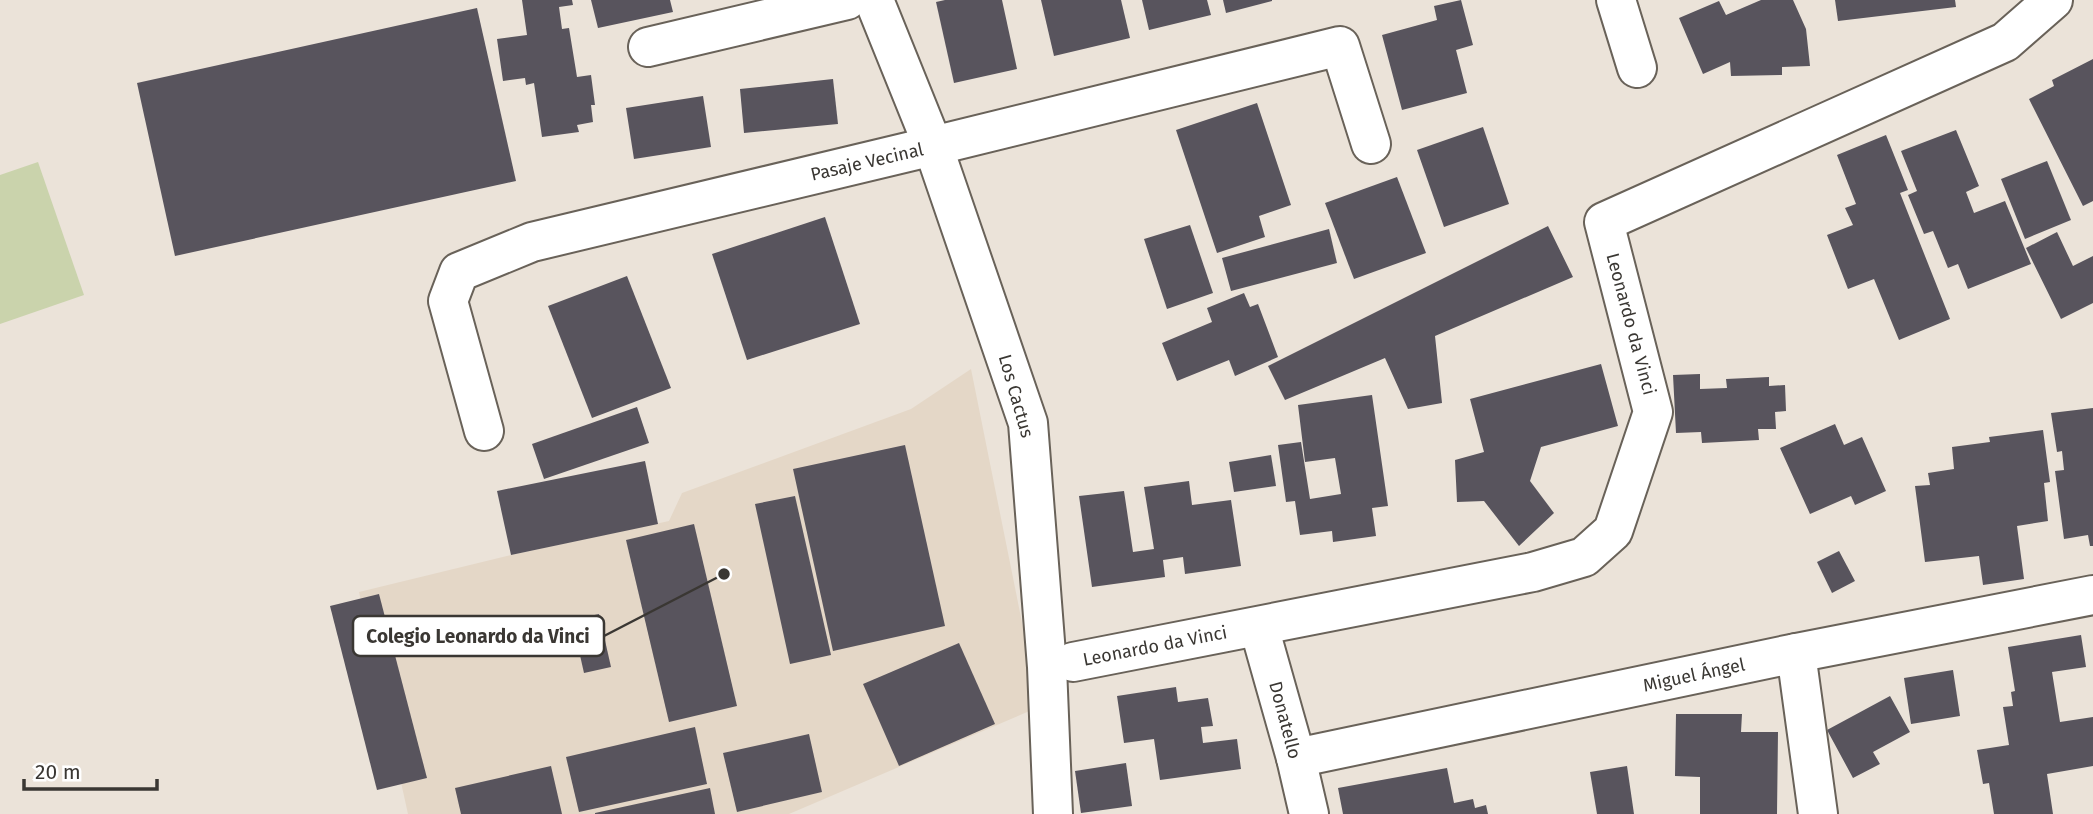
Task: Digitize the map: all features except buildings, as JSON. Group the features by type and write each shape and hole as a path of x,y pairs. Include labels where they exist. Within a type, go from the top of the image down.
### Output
{"street":[{"path":"648,47 847,0"},
{"name":"Los Cactus","path":"874,0 933,146 1028,423 1046,653 1053,814"},
{"path":"1616,0 1637,68"},
{"name":"Leonardo da Vinci","path":"1073,662 1533,572 1584,556 1613,531 1653,412 1604,222 2005,42 2053,0"},
{"name":"Pasaje Vecinal","path":"484,431 448,302 459,272 532,242 1340,46 1371,144"},
{"name":"Miguel Ángel","path":"1296,758 1796,653 2093,595"},
{"name":"Donatello","path":"1259,627 1309,814"},
{"path":"1796,653 1818,814"}],"shaded area":[{"path":"971,369 1039,707 789,814 408,814 359,592 511,555 669,521 682,493 911,409"}],"green space":[{"path":"38,162 84,295 0,324 0,175"}],"place":[{"name":"Colegio Leonardo da Vinci","path":"724,574"}]}
